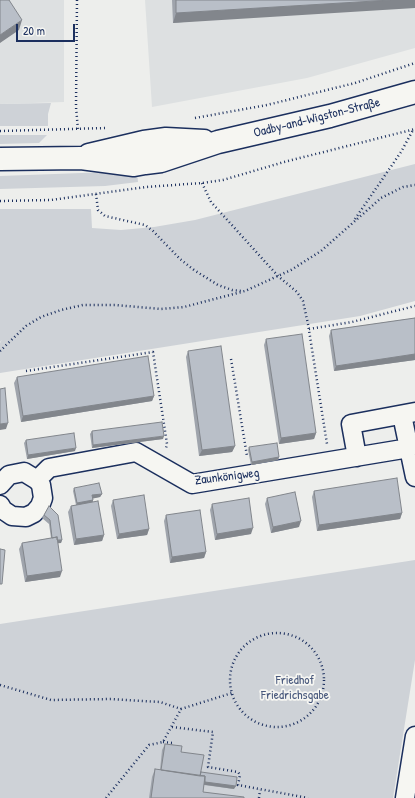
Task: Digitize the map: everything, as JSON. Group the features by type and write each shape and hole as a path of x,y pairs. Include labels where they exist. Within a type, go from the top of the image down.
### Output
{"main road":[{"name":"Oadby-and-Wigston-Straße","path":"0,159 80,158 134,165 161,161 218,142 330,116 415,92"}],"street":[{"path":"357,457 351,424 409,413 409,448 415,477"},
{"name":"Zaunkönigweg","path":"37,480 49,468 136,452 192,484 409,448"},
{"path":"0,485 9,475 16,473 31,475 37,480 42,491 43,498 40,506 34,513 26,517 17,518 8,514 0,505"},
{"path":"405,798 415,736"}],"path":[{"path":"77,0 76,107 78,130"},
{"path":"189,119 274,104 355,83 415,63"},
{"path":"0,130 78,130 114,127"},
{"path":"0,201 51,200 146,187 223,180 284,162 414,129"},
{"path":"351,224 401,152 414,129"},
{"path":"202,183 211,202 278,276 297,292 302,301 309,329 329,462"},
{"path":"0,351 26,326 41,316 61,310 82,305 115,305 161,309 184,307 245,291 278,276 320,251 381,198 403,187 415,185"},
{"path":"96,194 98,210 105,216 145,225 153,231 180,259 194,270 218,284 232,290 245,291"},
{"path":"309,329 352,322 415,306"},
{"path":"26,371 153,352 167,444 160,466"},
{"path":"231,359 250,474"},
{"path":"268,634 284,634 298,638 311,647 320,660 324,675 323,690 317,705 306,716 293,724 278,727 263,725 249,718 238,706 232,693 230,677 234,662 242,649 254,639 268,634"},
{"path":"0,685 51,700 112,699 153,702 180,709 232,693"},
{"path":"163,742 180,709"},
{"path":"172,727 213,732 208,767 238,772 240,775 237,785 308,798"},
{"path":"106,798 149,745 163,742 172,743 172,748"},
{"path":"259,798 260,790"}],"shaded area":[{"path":"0,0 64,0 64,102 0,104"},
{"path":"145,0 415,0 415,48 307,78 152,107"}],"green space":[{"path":"51,103 48,114 48,126 0,126 0,104"},
{"path":"0,135 47,135 39,143 0,144"},
{"path":"415,164 415,301 360,316 0,373 0,343 2,340 0,342 0,209 91,209 92,228 121,230 154,227 195,220"},
{"path":"137,171 138,182 105,186 0,189 0,176"},
{"name":"Friedhof Friedrichsgabe","path":"415,560 415,660 393,798 0,798 0,624"}],"building":[{"path":"0,0 9,0 22,20 0,35"},
{"path":"176,0 391,0 176,13"},
{"path":"415,318 415,354 336,366 331,330"},
{"path":"302,334 316,433 281,438 266,339"},
{"path":"221,346 235,446 202,450 188,351"},
{"path":"148,356 154,396 23,416 17,377"},
{"path":"5,388 8,423 0,424 0,389"},
{"path":"162,422 164,436 93,445 92,431"},
{"path":"74,433 76,448 28,455 26,440"},
{"path":"277,443 279,457 252,462 249,447"},
{"path":"397,478 402,513 319,525 314,491"},
{"path":"99,483 102,494 92,495 93,500 77,503 74,488"},
{"path":"295,492 301,521 273,527 267,498"},
{"path":"144,495 149,529 119,534 113,500"},
{"path":"249,498 253,528 217,534 212,504"},
{"path":"98,501 104,535 76,539 71,506"},
{"path":"49,506 58,515 62,540 57,540 57,537 52,538 50,520 44,515"},
{"path":"200,510 206,552 172,557 166,515"},
{"path":"57,537 62,571 27,576 22,543"},
{"path":"0,549 5,550 2,584 0,584"},
{"path":"165,744 182,746 181,752 204,755 200,776 161,770"},
{"path":"155,769 205,776 203,792 244,798 151,798"},
{"path":"201,772 237,777 236,786 205,782 205,776 200,776"}]}
